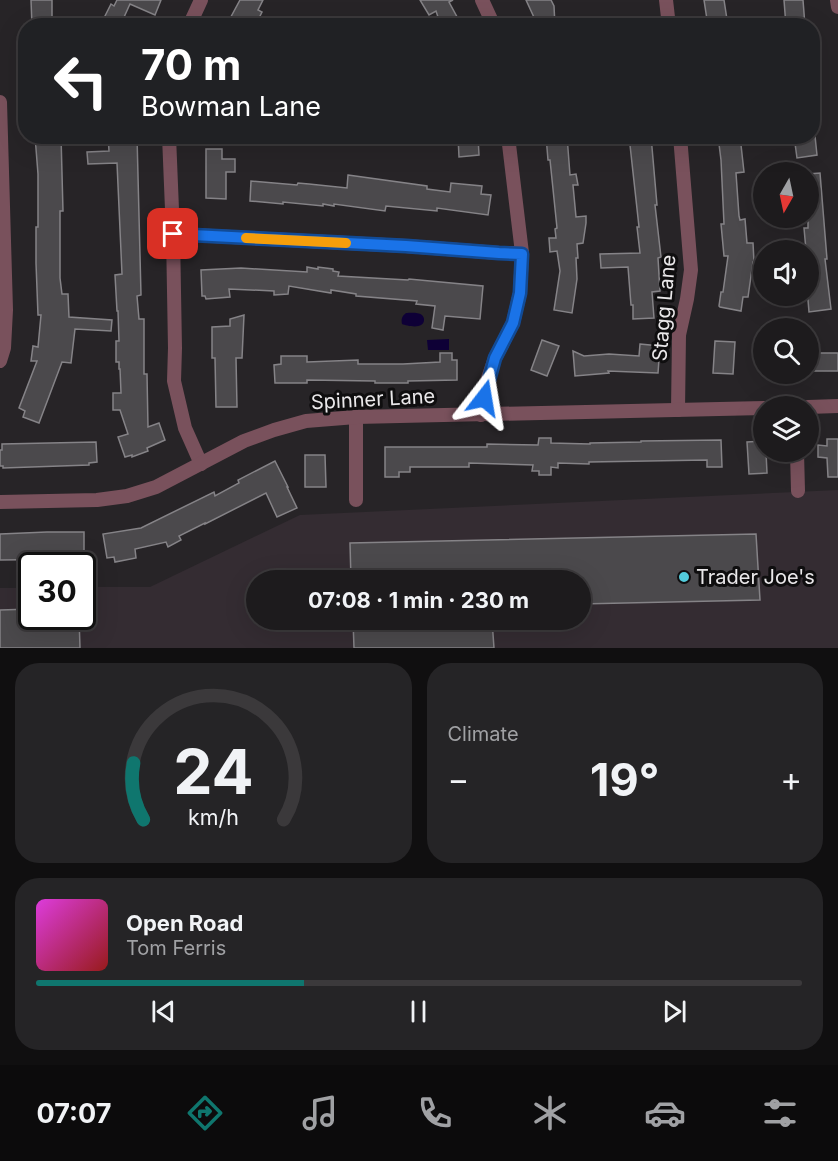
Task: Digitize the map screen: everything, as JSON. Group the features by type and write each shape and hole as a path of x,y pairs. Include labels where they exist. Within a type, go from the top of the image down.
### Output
{"street":[{"path":"193,18 201,0"},
{"path":"482,0 490,18"},
{"path":"666,0 668,18"},
{"path":"837,0 838,7"},
{"path":"0,102 6,310 4,348 0,361"},
{"path":"169,144 173,234 174,381 185,428 201,464"},
{"path":"481,415 488,378 495,358 513,323 520,293 522,254 509,144"},
{"name":"Stagg Lane","path":"678,410 679,335 691,270 681,144"},
{"path":"173,234 522,254"},
{"path":"819,407 838,406"},
{"name":"Spinner Lane","path":"0,502 97,500 127,496 156,487 244,441 274,429 306,421 356,417 753,408"},
{"path":"356,417 356,500"},
{"path":"797,462 798,491"}],"shaded area":[{"path":"406,313 422,315 424,322 419,326 402,324 402,318"},
{"path":"449,339 449,350 428,350 427,340"},
{"path":"838,490 838,648 0,648 0,588 18,588 18,630 96,630 96,587 150,587 300,515"}],"building":[{"path":"31,0 52,0 52,18 32,18"},
{"path":"117,0 161,0 155,15 130,4 124,18 104,18 111,4 114,6"},
{"path":"240,0 263,0 258,10 262,12 259,18 230,18"},
{"path":"420,0 453,0 449,2 458,18 438,18 436,11 429,15"},
{"path":"526,0 551,0 555,18 534,18"},
{"path":"704,0 724,0 727,18 707,18"},
{"path":"784,0 803,0 804,18 785,18"},
{"path":"36,144 61,144 63,211 60,211 60,278 62,294 68,294 69,317 112,320 111,331 75,329 71,363 62,362 39,423 23,417 25,411 19,408 37,361 31,361 33,346 38,347 41,315 38,315 36,263 38,174"},
{"path":"109,144 137,144 141,295 137,296 139,319 144,319 144,374 147,374 148,427 159,423 165,440 147,448 148,451 132,457 132,455 125,457 118,437 128,434 120,410 113,410 113,393 121,393 119,362 116,362 116,341 119,341 115,275 122,274 117,163 88,164 87,152 109,151"},
{"path":"458,144 478,144 479,155 459,157"},
{"path":"547,144 568,144 570,175 576,174 578,185 573,185 576,217 586,216 583,243 577,244 577,279 572,313 554,310 560,271 557,251 550,252 549,238 556,238 555,229 557,228 550,160 548,160"},
{"path":"630,144 652,144 661,257 658,258 660,291 652,292 654,318 633,319 628,267 601,268 600,254 640,253 637,227 639,227"},
{"path":"719,144 741,144 744,172 736,173 739,216 740,220 745,219 747,243 753,243 748,297 743,297 741,311 719,306 728,256 724,256 721,224 724,224"},
{"path":"795,144 816,144 817,155 797,158"},
{"path":"206,149 222,149 222,159 235,159 235,172 226,172 226,199 206,198"},
{"path":"819,173 831,309 809,312 808,306 819,306 819,240 805,240 804,228 819,228"},
{"path":"348,175 427,186 427,189 450,192 451,183 482,186 481,194 491,195 488,215 437,208 437,211 386,206 385,211 334,204 334,206 323,204 323,206 250,201 251,181 347,188"},
{"path":"307,267 333,269 339,272 338,276 409,279 483,286 480,319 445,316 443,330 432,328 435,306 416,304 417,301 356,296 356,294 331,290 331,293 289,286 288,294 274,295 274,291 229,289 230,297 206,299 202,296 201,270 241,268 307,272"},
{"path":"244,315 242,358 236,358 237,407 216,407 212,327 230,326 230,319"},
{"path":"542,340 559,346 547,376 531,370"},
{"path":"715,341 735,342 733,374 713,373"},
{"path":"640,344 660,346 658,373 608,371 609,373 575,376 573,351 584,356 609,354 639,356"},
{"path":"440,353 452,353 452,360 457,360 457,380 375,383 375,381 307,380 307,383 275,383 274,365 281,364 281,356 307,356 307,362 358,360 358,364 403,364 440,362"},
{"path":"819,353 838,353 838,371 819,371"},
{"path":"539,438 551,438 551,443 590,444 721,440 722,467 707,467 707,460 558,463 558,468 551,467 551,475 539,475 539,471 532,471 533,465 469,463 469,467 410,467 410,472 399,472 399,477 385,477 385,447 538,445"},
{"path":"827,439 838,439 838,477 828,477 827,458 819,457 819,445 827,446"},
{"path":"96,442 97,462 89,463 89,465 3,468 0,466 2,444"},
{"path":"747,442 753,442 753,462 766,462 767,473 749,474"},
{"path":"305,455 325,455 326,487 305,487"},
{"path":"275,461 297,508 277,517 266,493 179,536 181,540 168,547 166,542 135,549 136,558 115,562 114,557 107,558 103,534 141,528 214,492 215,496 239,483 238,480"},
{"path":"84,532 84,552 18,552 18,560 0,560 0,534"},
{"path":"756,534 760,600 591,604 591,570 351,570 350,543"},
{"path":"18,609 18,630 79,630 80,648 0,648 0,610"},
{"path":"353,630 493,630 494,648 354,648"}],"slow traffic":[{"path":"246,238 346,243"}],"place":[{"name":"Trader Joe's","path":"684,577"}],"route":[{"path":"173,234 522,254 520,293 513,323 495,358 484,398"}]}
